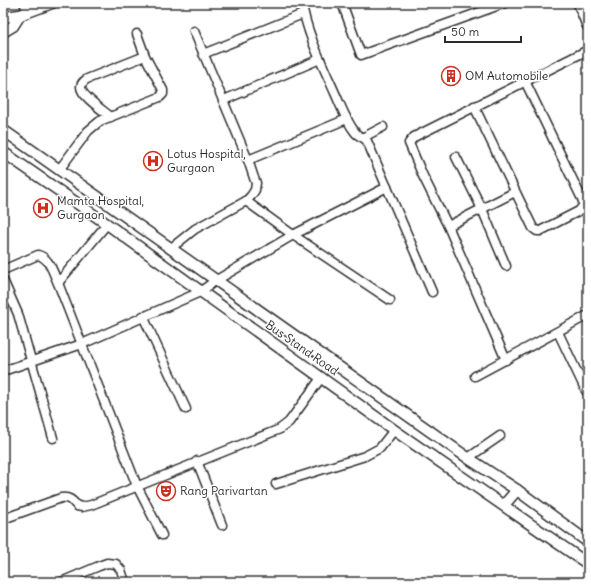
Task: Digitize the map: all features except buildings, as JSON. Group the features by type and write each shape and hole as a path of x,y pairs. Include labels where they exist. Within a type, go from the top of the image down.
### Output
{"main road":[{"path":"579,3 588,25"}],"street":[{"path":"3,17 52,3"},
{"path":"302,3 303,14 320,59 347,119 356,134 364,137 367,141 432,292"},
{"path":"342,3 362,55 505,3"},
{"path":"3,32 13,26 24,10"},
{"path":"203,54 303,14"},
{"path":"170,249 195,229 246,201 255,190 256,183 224,100 194,31"},
{"path":"59,170 88,131 100,121 160,97 163,94 163,90 137,34"},
{"path":"506,360 448,226 423,176 410,143 414,137 588,50"},
{"path":"111,117 84,95 81,87 82,83 87,79 146,56"},
{"path":"224,100 320,59"},
{"path":"474,106 533,228 536,231 540,231 579,211 583,206 583,201 581,194 525,81"},
{"path":"248,160 347,119"},
{"path":"364,137 383,127"},
{"name":"Bus Stand Road","path":"3,130 215,281 468,458 517,490 588,542"},
{"name":"Bus Stand Road","path":"3,152 107,224 394,430 588,564"},
{"path":"456,157 482,209 506,266"},
{"path":"3,372 82,344 200,292 215,281 293,235 388,188"},
{"path":"448,226 516,192"},
{"path":"246,201 293,235 390,300"},
{"path":"58,283 107,224"},
{"path":"3,270 38,255 44,256 47,260 58,283 137,486 162,535"},
{"path":"3,280 18,314 53,438"},
{"path":"475,376 588,315"},
{"path":"143,316 186,409"},
{"path":"558,332 586,391"},
{"path":"3,519 61,498 71,500 77,506 86,506 285,426 321,378"},
{"path":"276,484 369,454 380,448 394,430"},
{"path":"468,458 500,436"},
{"path":"197,461 222,525"},
{"path":"504,505 517,490"},
{"path":"61,582 107,563 116,564 121,570 125,582"}],"place":[{"name":"OM Automobile","path":"451,76"},
{"name":"Lotus Hospital, Gurgaon","path":"153,161"},
{"name":"Mamta Hospital, Gurgaon","path":"43,208"},
{"name":"Rang Parivartan","path":"166,491"}]}
